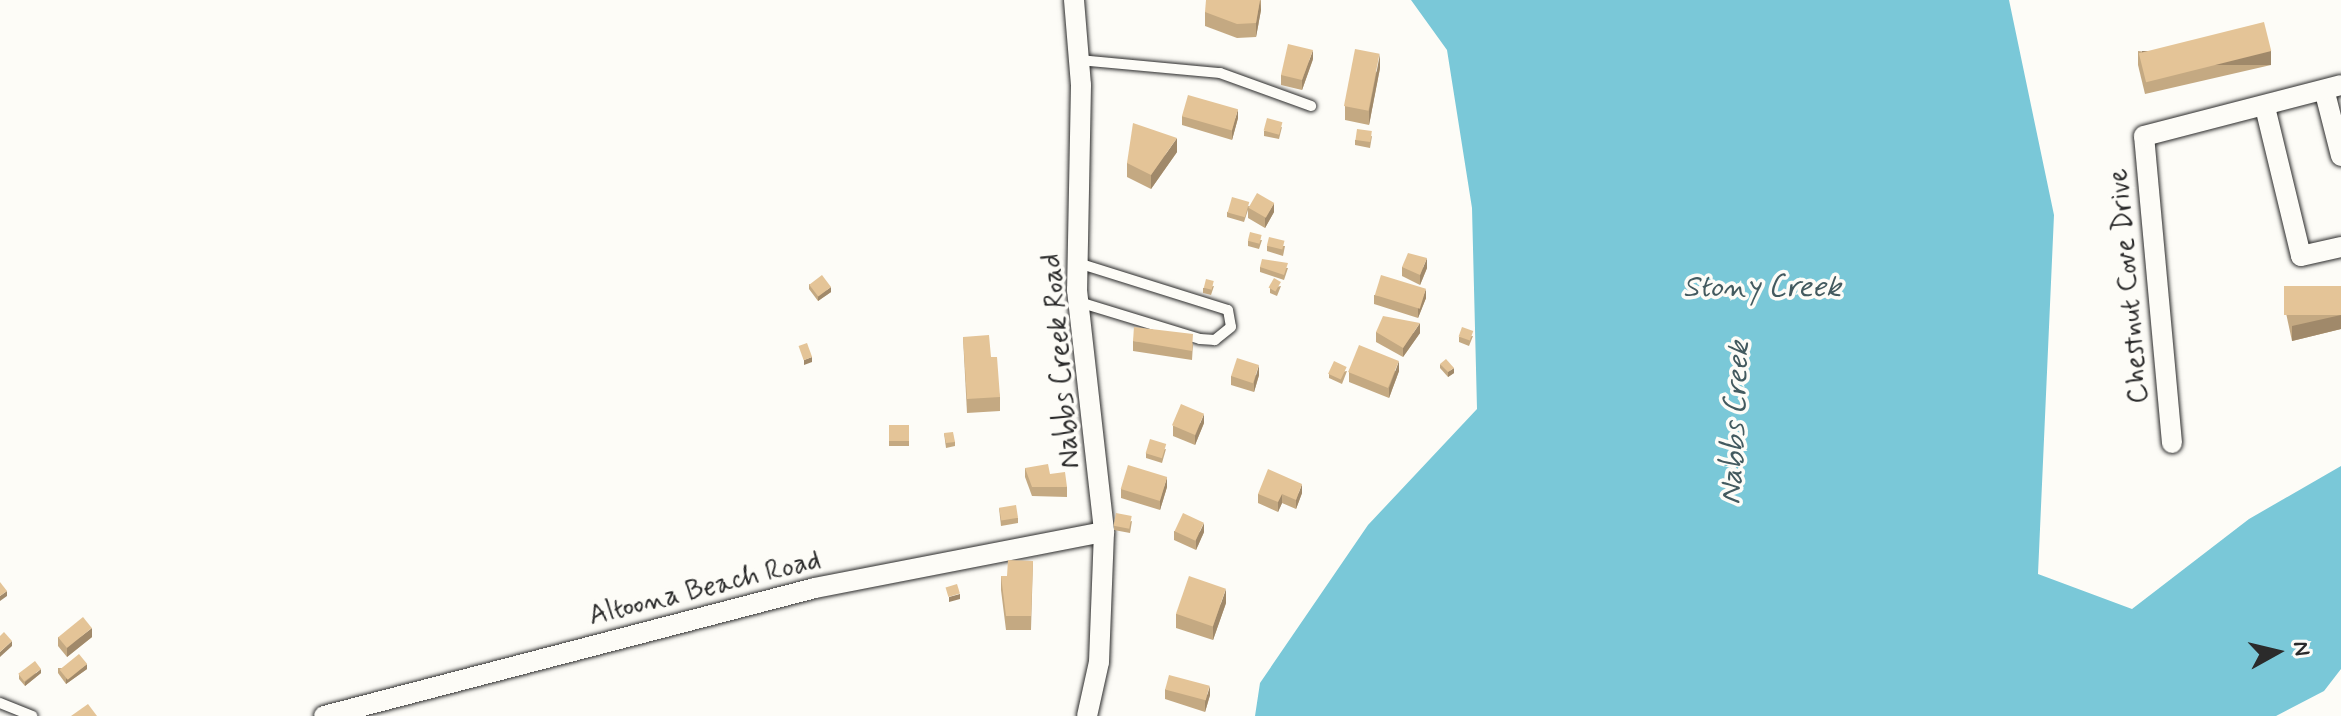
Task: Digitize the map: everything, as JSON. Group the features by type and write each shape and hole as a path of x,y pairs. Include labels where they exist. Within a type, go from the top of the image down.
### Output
{"street":[{"name":"Nabbs Creek Road","path":"1074,0 1079,60 1079,302 1104,532 1099,662 1087,716"},
{"name":"Chestnut Cove Drive","path":"2172,443 2144,136 2333,89"},
{"path":"2333,89 2341,156"},
{"path":"2265,107 2301,256 2341,247"},
{"name":"Altoona Beach Road","path":"324,716 815,588 1104,532"}],"lane":[{"path":"1079,60 1220,73 1311,106"},
{"path":"1078,263 1228,310 1231,327 1215,340 1200,339 1079,302"},
{"path":"0,703 32,716"}],"water":[{"name":"Stony Creek","path":"1411,0 2009,0 2054,215 2038,574 2132,609 2249,519 2341,466 2341,669 2324,691 2276,716 1255,716 1260,683 1368,525 1477,409 1472,208 1447,50"}],"building":[{"path":"1206,0 1260,0 1256,23 1237,24 1205,12"},
{"path":"2264,22 2271,51 2146,82 2139,53"},
{"path":"1288,44 1313,50 1302,80 1281,75"},
{"path":"1355,49 1380,54 1368,111 1344,106"},
{"path":"1188,95 1238,109 1232,130 1182,116"},
{"path":"1267,118 1282,122 1279,135 1264,131"},
{"path":"1133,123 1177,138 1151,175 1127,163"},
{"path":"1357,129 1372,131 1370,142 1355,140"},
{"path":"1257,193 1274,203 1266,218 1248,208"},
{"path":"1232,197 1249,202 1245,217 1228,212"},
{"path":"1250,232 1262,235 1259,244 1248,241"},
{"path":"1269,237 1285,241 1282,250 1267,246"},
{"path":"1408,253 1427,258 1420,275 1402,267"},
{"path":"1262,259 1288,263 1284,275 1260,267"},
{"path":"822,275 831,287 818,297 809,285"},
{"path":"1381,275 1426,289 1420,309 1375,295"},
{"path":"1274,278 1281,282 1275,292 1268,288"},
{"path":"1206,279 1214,281 1212,290 1204,288"},
{"path":"2284,286 2341,286 2341,315 2284,315"},
{"path":"1383,316 1420,323 1403,348 1376,332"},
{"path":"1134,327 1193,334 1192,351 1133,341"},
{"path":"1462,327 1473,331 1470,341 1459,336"},
{"path":"989,335 991,357 997,357 1000,397 967,399 963,337"},
{"path":"807,343 812,357 804,360 799,346"},
{"path":"1359,345 1399,361 1388,388 1348,372"},
{"path":"1237,358 1259,365 1253,383 1231,376"},
{"path":"1446,359 1454,368 1448,372 1440,364"},
{"path":"1334,361 1347,367 1341,380 1328,374"},
{"path":"1181,404 1204,414 1195,435 1172,425"},
{"path":"889,425 909,425 909,441 889,441"},
{"path":"953,432 955,442 946,443 944,433"},
{"path":"1150,439 1166,444 1162,458 1146,453"},
{"path":"1048,464 1050,474 1065,472 1067,487 1032,487 1025,468"},
{"path":"1128,465 1167,477 1160,501 1121,489"},
{"path":"1268,469 1302,484 1296,500 1282,494 1278,502 1258,494"},
{"path":"1016,505 1018,518 1001,520 999,508"},
{"path":"1116,513 1132,516 1129,529 1114,526"},
{"path":"1183,513 1204,523 1195,541 1175,531"},
{"path":"1008,560 1033,561 1031,616 1006,616 1001,576 1007,576"},
{"path":"1189,576 1226,589 1213,627 1176,614"},
{"path":"0,582 7,591 0,596"},
{"path":"957,584 960,594 948,597 946,588"},
{"path":"83,617 92,628 67,648 58,637"},
{"path":"4,632 12,641 0,652 0,636"},
{"path":"79,654 87,664 68,680 60,670"},
{"path":"35,661 41,669 24,682 18,674"},
{"path":"1169,675 1210,686 1206,700 1165,689"},
{"path":"88,704 97,716 71,716"}],"water label":[{"name":"Nabbs Creek","path":"1736,423"}]}
